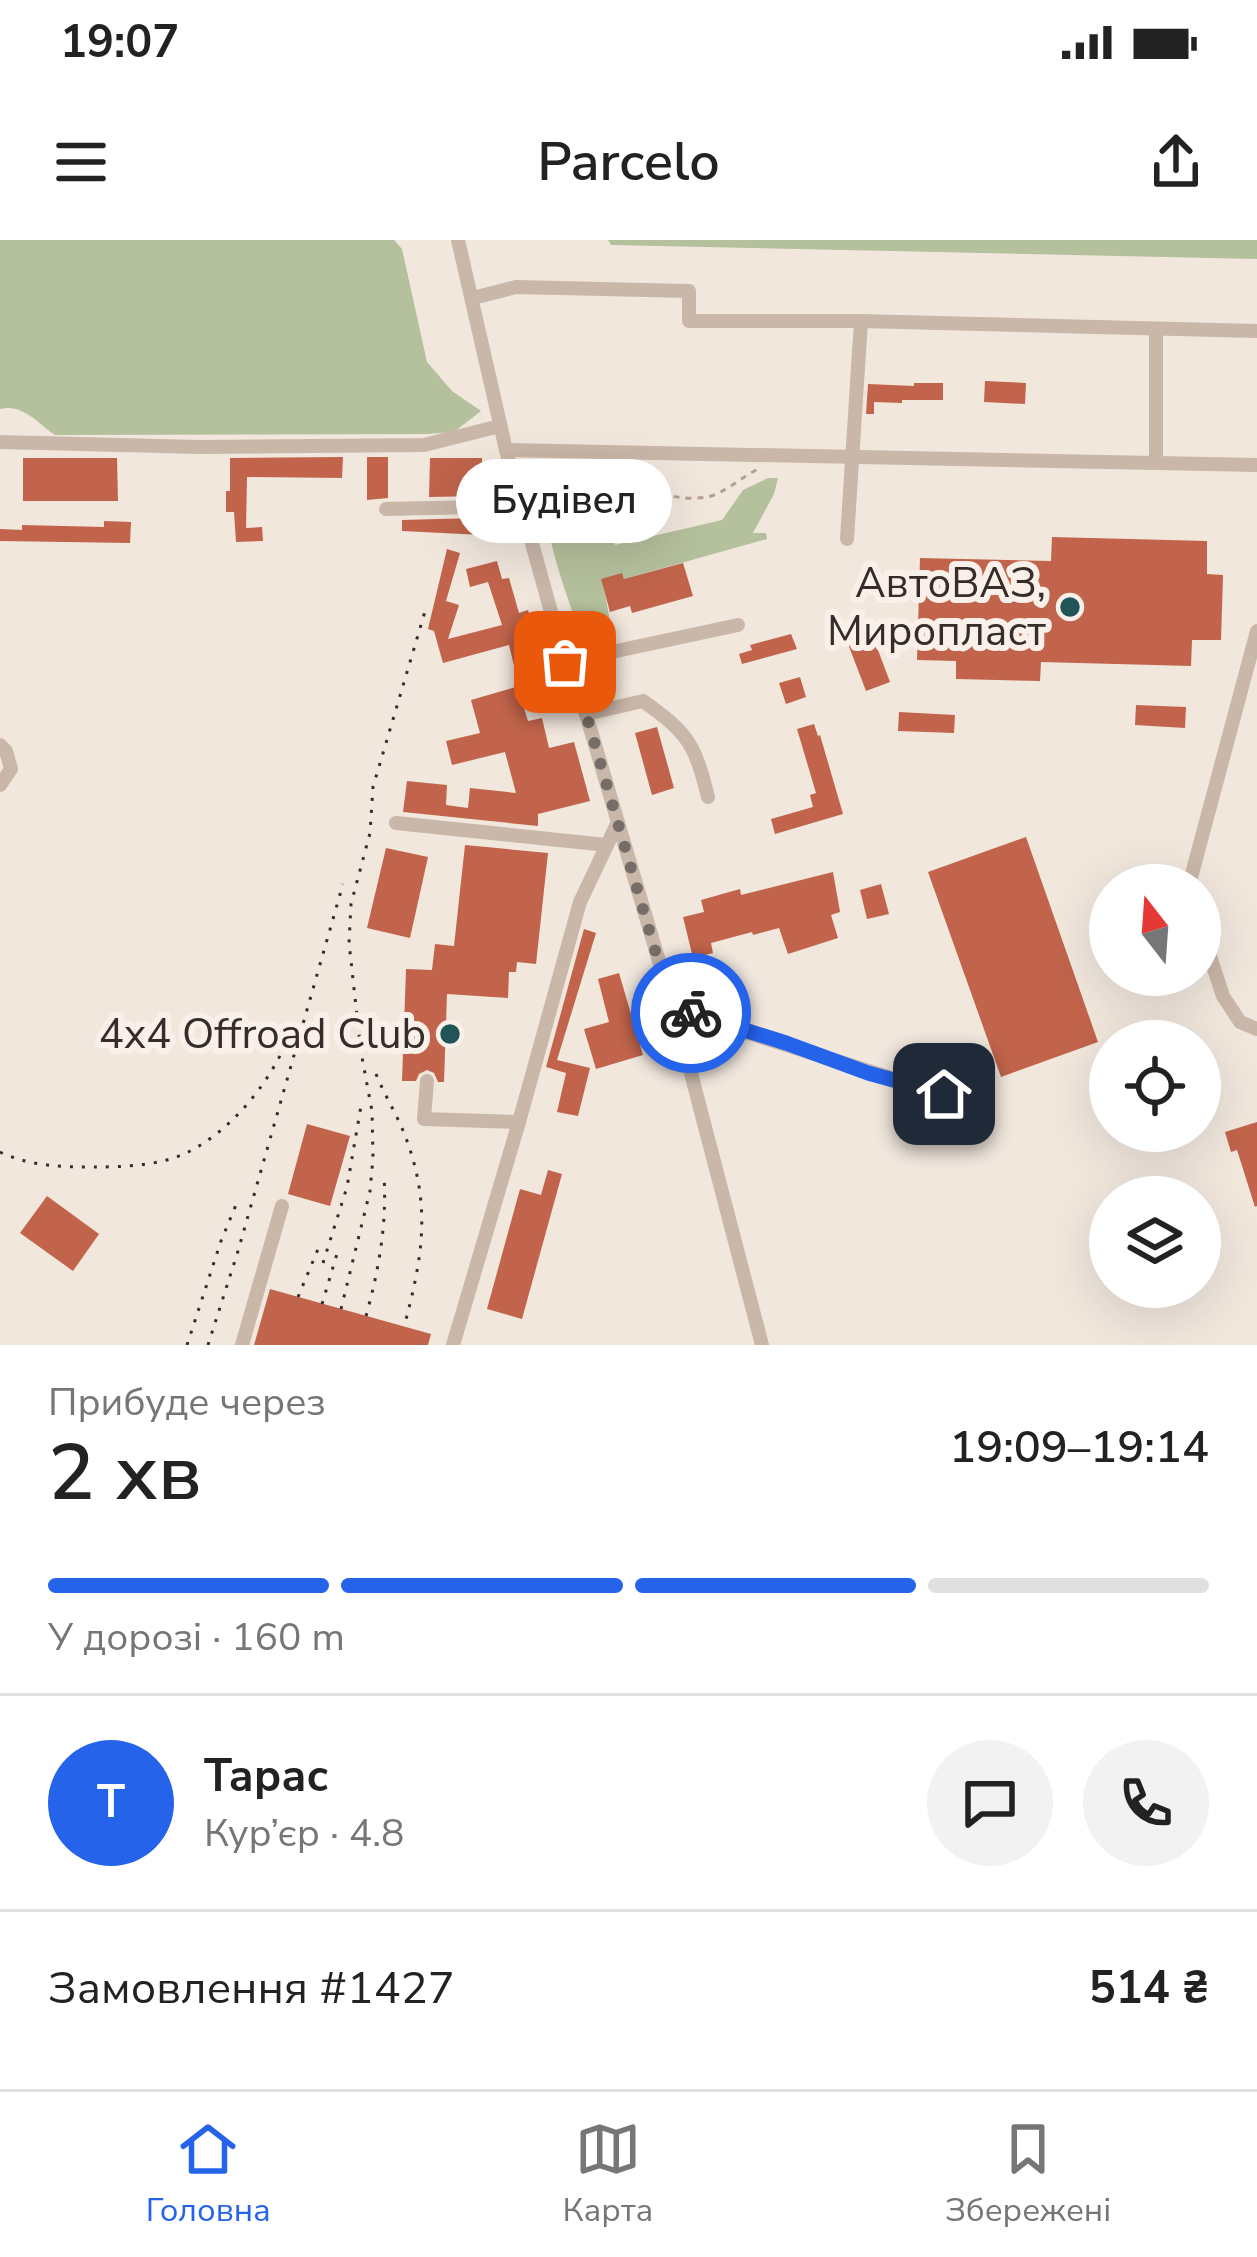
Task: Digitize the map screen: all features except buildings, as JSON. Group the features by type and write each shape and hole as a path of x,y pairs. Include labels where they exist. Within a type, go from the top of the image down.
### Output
{"street":[{"path":"458,240 506,450 565,662 586,714 671,1005 762,1345"},
{"path":"473,298 516,287 689,291 689,321 1257,331"},
{"path":"847,539 861,321"},
{"path":"1156,329 1156,463"},
{"path":"0,442 424,445 500,426"},
{"path":"506,450 1257,464"},
{"path":"386,509 522,506"},
{"path":"565,662 738,625"},
{"path":"1196,864 1257,631"},
{"path":"586,714 643,701 685,735 697,754 708,797"},
{"path":"0,745 11,769 0,784"},
{"path":"396,823 607,845"},
{"path":"453,1345 580,902 617,824"},
{"path":"1221,990 1240,1022 1257,1029"},
{"path":"671,1005 977,1105"},
{"path":"427,1082 424,1119 519,1122"},
{"path":"242,1345 282,1205"}],"path":[{"path":"596,452 633,482 666,496 710,497 780,457"}],"green space":[{"path":"0,240 394,240 402,249 427,362 452,391 481,411 454,432 428,434 55,435 23,411 0,409"},
{"path":"608,240 1257,240 1257,259 611,245"},
{"path":"778,478 753,533 766,533 767,539 624,579 622,574 602,579 614,641 585,647 548,529 548,500 555,493 603,502 615,545 722,520 743,490"}],"railway":[{"path":"341,1309 370,1191 373,1158 372,1111 349,943 351,904 370,833 373,787 426,608"},
{"path":"208,1345 343,884"},
{"path":"0,1152 69,1167 128,1166 175,1157 202,1144 232,1120 258,1091 286,1043"},
{"path":"376,1074 413,1159 421,1207 420,1253 404,1327"},
{"path":"323,1263 347,1187 361,1106"},
{"path":"366,1316 381,1246 384,1175"},
{"path":"187,1345 238,1200"},
{"path":"298,1297 321,1242"},
{"path":"322,1304 339,1247"}],"way so far":[{"path":"565,662 586,714 671,1005 691,1013"}],"place":[{"name":"АвтоВАЗ, Миропласт","path":"1070,607"},
{"name":"Будівел","path":"565,662"},
{"name":"4x4 Offroad Club","path":"450,1034"}],"route":[{"path":"691,1013 944,1094"}]}
